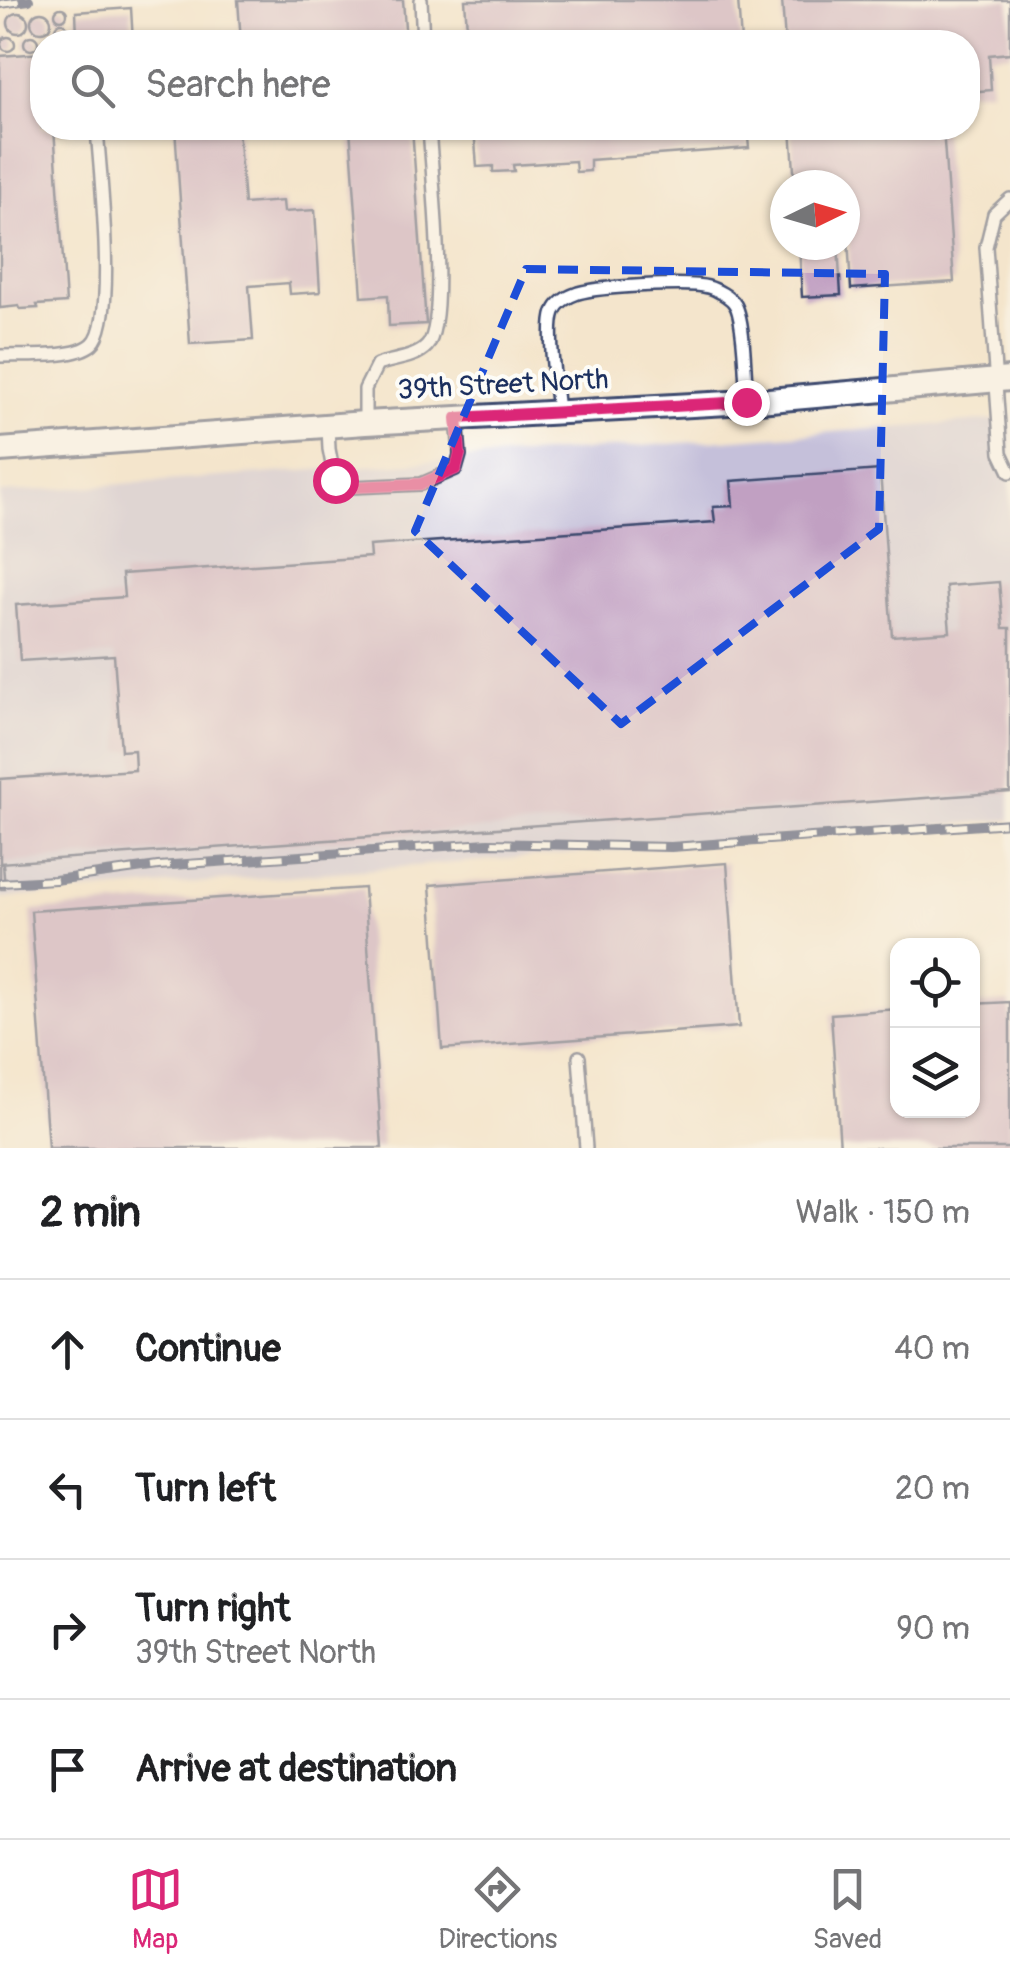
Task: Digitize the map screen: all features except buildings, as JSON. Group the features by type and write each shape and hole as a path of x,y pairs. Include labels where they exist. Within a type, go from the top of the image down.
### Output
{"street":[{"name":"39th Street North","path":"0,450 365,423 746,402 1002,380"}],"lane":[{"path":"421,0 423,30"},
{"path":"0,356 73,353 92,344 102,328 106,282 98,140"},
{"path":"365,423 365,389 376,366 412,356 429,344 435,324 438,288 429,140"},
{"path":"1010,200 994,214 986,248 1002,380 1001,453 1010,472"},
{"path":"558,412 552,335 554,311 563,300 595,290 695,284 713,288 734,303 740,319 746,402"},
{"path":"328,426 335,480 352,487 421,484 456,469 460,454 457,418"},
{"path":"579,1057 586,1148"}],"highlighted area":[{"path":"526,269 885,274 879,529 621,724 415,531"}],"shaded area":[{"path":"1010,419 1010,820 0,898 0,493"}],"railway":[{"path":"0,4 29,0"},
{"path":"0,883 158,866 488,843 671,847 1010,823"}],"route":[{"path":"335,480 352,487 421,484 456,469 460,454 457,418 746,402"}]}
